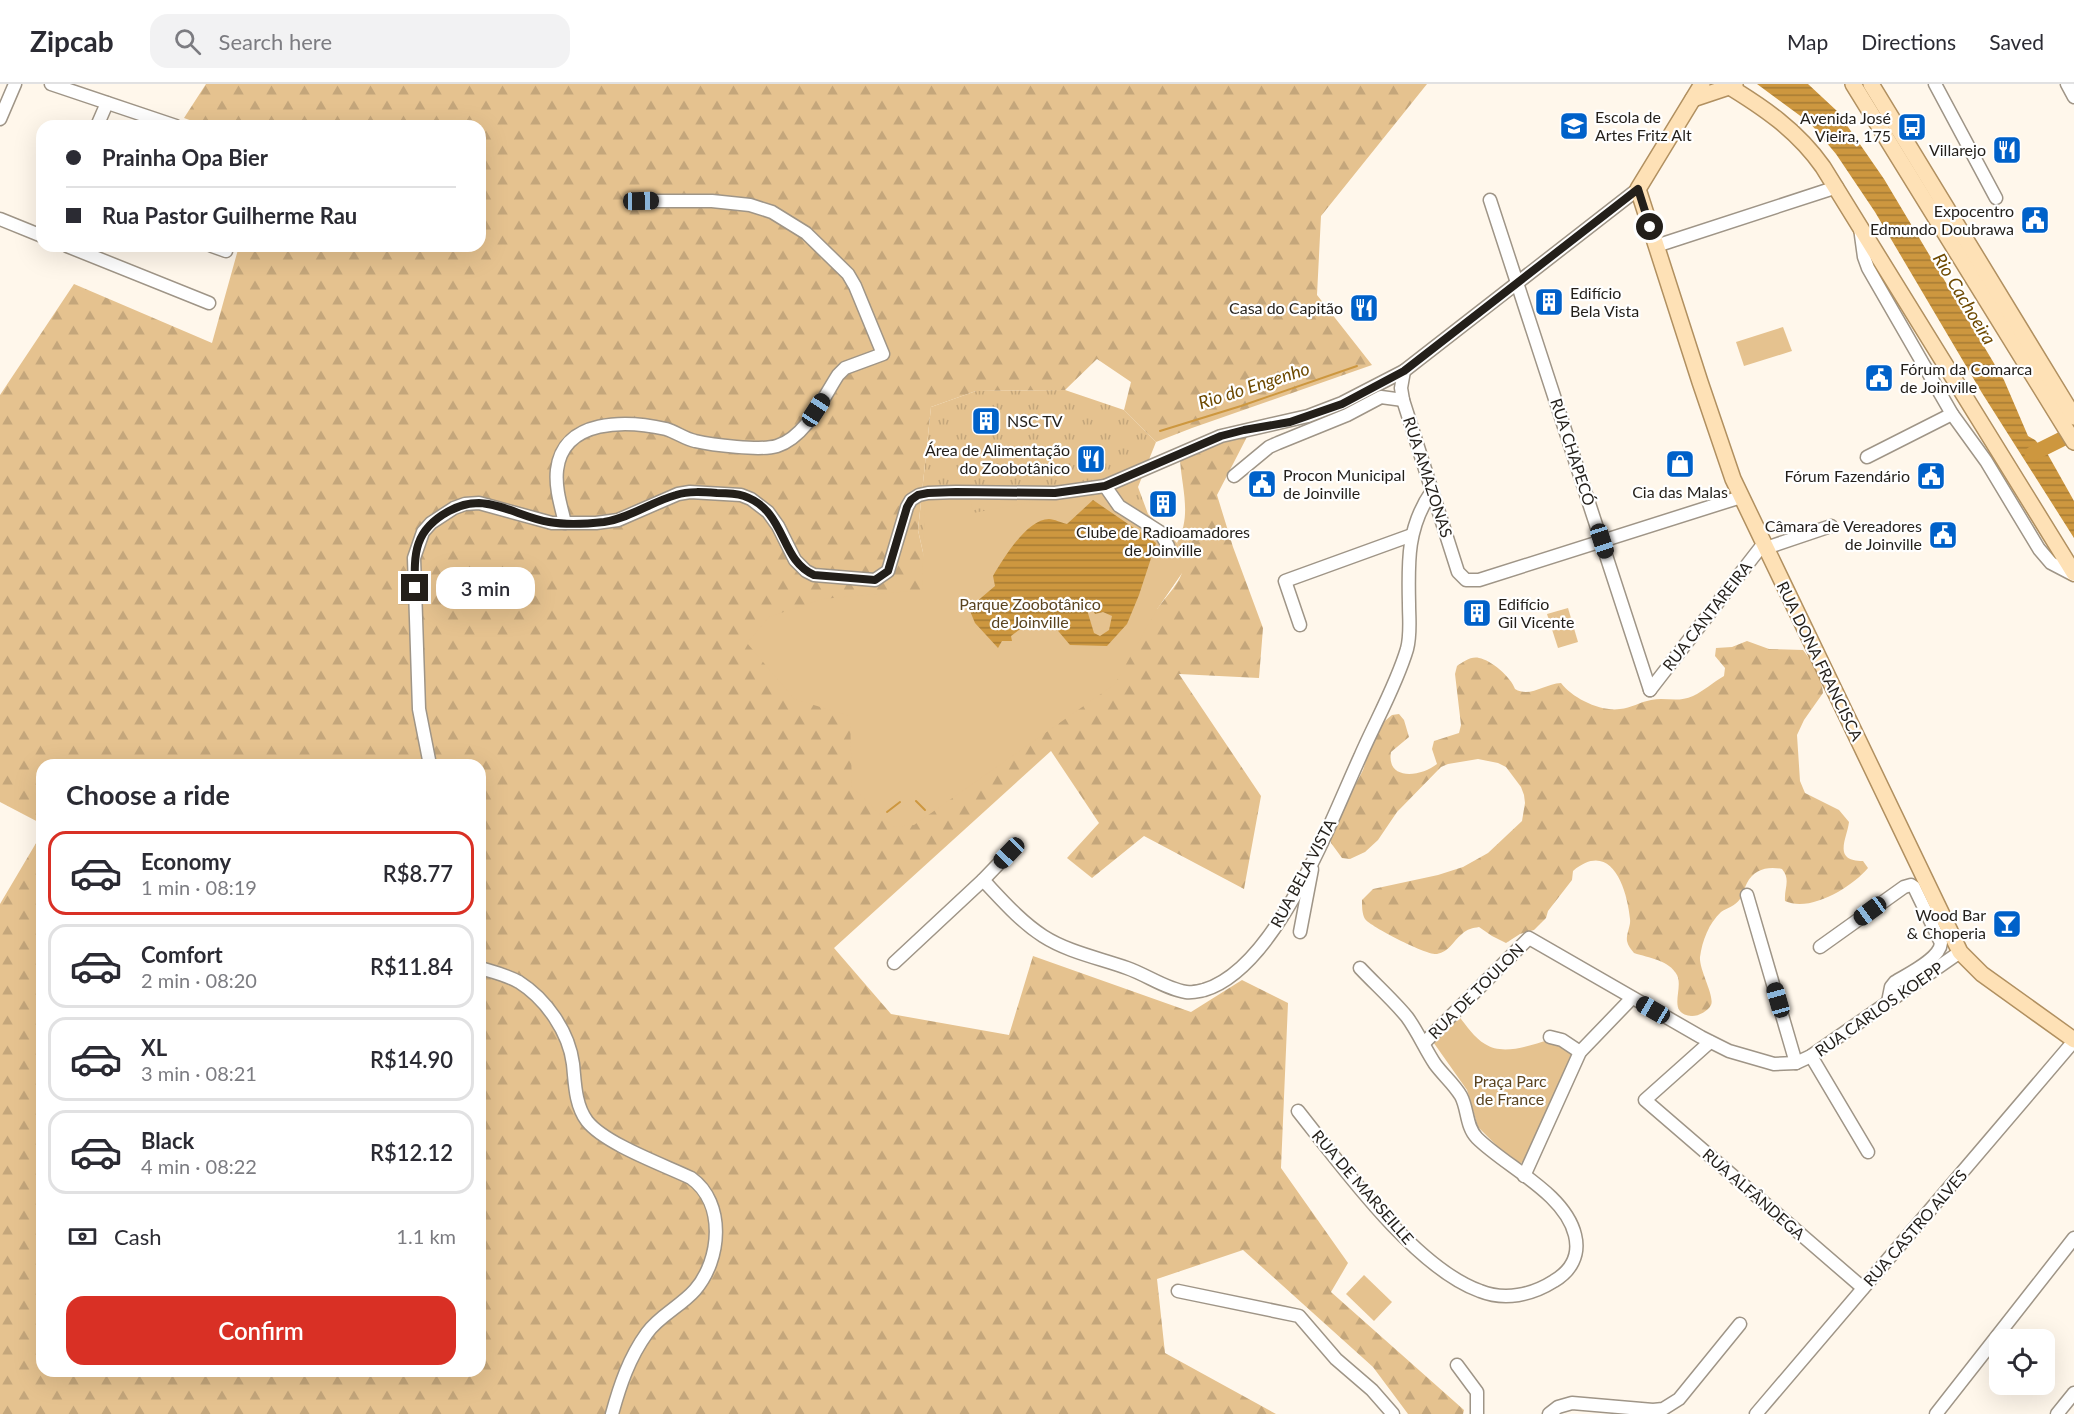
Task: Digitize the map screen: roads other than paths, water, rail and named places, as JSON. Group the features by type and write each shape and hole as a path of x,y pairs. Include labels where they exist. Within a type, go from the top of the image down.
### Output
{"main road":[{"path":"1638,189 1702,84"},
{"path":"1853,84 2072,432"},
{"path":"1871,84 2072,432"},
{"path":"1693,99 1731,85 1770,112 1815,156 1860,224 2074,574"},
{"name":"RUA DONA FRANCISCA","path":"1638,189 1711,416 1741,496 1960,952 1982,974 2074,1040"}],"street":[{"path":"0,119 15,84"},
{"path":"51,84 158,120"},
{"path":"1935,84 1996,198"},
{"path":"2067,84 2074,97"},
{"path":"99,120 106,103"},
{"path":"1656,246 1837,187"},
{"path":"1234,476 1269,447 1323,425 1371,395 1638,189"},
{"name":"RUA CHAPECÓ","path":"1490,200 1650,690"},
{"path":"566,524 556,483 557,468 561,454 570,439 582,431 609,425 644,425 669,430 694,441 760,449 777,447 790,440 803,427 845,368 883,354 848,274 806,233 772,212 750,205 712,201 641,201"},
{"path":"0,219 36,234"},
{"path":"1860,224 1863,257 1868,268 1952,414 1986,461 2039,549 2051,563 2074,574"},
{"path":"82,252 209,303"},
{"name":"RUA AMAZONAS","path":"1404,371 1401,388 1403,400 1458,572 1466,580 1479,580 1602,541"},
{"path":"429,759 419,709 414,558 423,532 443,514 465,504 493,506 543,521 566,524 596,523 618,519 678,494 701,492 741,495 751,499 768,512 778,526 795,560 806,571 814,575 867,580 882,577 888,571 907,507 918,495 956,492 1055,493 1105,486 1221,436 1290,422 1371,395 1403,400"},
{"path":"1323,425 1326,410"},
{"path":"1867,457 1952,414"},
{"path":"1308,416 1323,425"},
{"path":"1986,461 1989,435"},
{"path":"1105,486 1119,506 1160,532 1168,546"},
{"name":"RUA BELA VISTA","path":"983,880 1008,907 1044,937 1175,989 1189,992 1205,989 1222,981 1258,951 1284,916 1315,856 1406,651 1409,633 1409,570 1412,535 1417,516 1432,490"},
{"path":"1602,541 1741,496"},
{"path":"1765,546 1831,526"},
{"path":"1300,624 1285,581 1412,535"},
{"name":"RUA CANTAREIRA","path":"1650,690 1765,546"},
{"path":"894,963 1009,853"},
{"path":"1300,932 1315,856"},
{"path":"1820,948 1904,887 1911,885 1914,887 1941,947 1933,958 1895,982 1888,1002"},
{"path":"1524,1176 1580,1052 1632,998 1710,1042 1746,1057 1774,1064 1796,1063 1747,895"},
{"name":"RUA DE TOULON","path":"1424,1043 1529,938 1632,998"},
{"name":"RUA CARLOS KOEPP","path":"1796,1063 1811,1056 1960,952"},
{"name":"RUA DE MARSEILLE","path":"1298,1111 1366,1196 1406,1237 1459,1281 1492,1295 1519,1295 1543,1287 1566,1272 1575,1258 1575,1237 1568,1218 1554,1201 1474,1134 1461,1095 1437,1066 1400,1009 1360,968"},
{"path":"486,970 519,982 544,1005 560,1025 569,1046 580,1110 588,1122 601,1134 691,1178 701,1185 712,1204 715,1216 714,1249 703,1280 642,1339 629,1363 612,1414"},
{"path":"1550,1037 1562,1040 1580,1052"},
{"name":"RUA CASTRO ALVES","path":"1756,1414 2074,1040"},
{"name":"RUA ALFÂNDEGA","path":"1710,1042 1645,1100 1863,1288"},
{"path":"1811,1056 1868,1152"},
{"path":"1936,1414 2074,1238"},
{"path":"1178,1291 1299,1316 1336,1359 1372,1390 1393,1414"},
{"path":"1549,1414 1558,1407 1572,1403 1663,1409 1679,1399 1740,1324"},
{"path":"1456,1365 1477,1392 1477,1414"},
{"path":"2057,1414 2074,1394"}],"waterway":[{"name":"Rio do Engenho","path":"1160,431 1357,366"},
{"path":"2032,454 2074,433"},
{"path":"916,801 925,810"},
{"path":"887,812 900,802"}],"place":[{"name":"Escola de Artes Fritz Alt","path":"1574,126"},
{"name":"Avenida José Vieira, 175","path":"1912,127"},
{"name":"Villarejo","path":"2007,150"},
{"name":"Expocentro Edmundo Doubrawa","path":"2035,220"},
{"name":"Edifício Bela Vista","path":"1549,302"},
{"name":"Casa do Capitão","path":"1364,308"},
{"name":"Fórum da Comarca de Joinville","path":"1879,378"},
{"name":"NSC TV","path":"986,421"},
{"name":"Área de Alimentação do Zoobotânico","path":"1091,459"},
{"name":"Cia das Malas","path":"1680,464"},
{"name":"Fórum Fazendário","path":"1931,476"},
{"name":"Procon Municipal de Joinville","path":"1262,484"},
{"name":"Clube de Radioamadores de Joinville","path":"1163,504"},
{"name":"Câmara de Vereadores de Joinville","path":"1943,535"},
{"name":"Edifício Gil Vicente","path":"1477,613"},
{"name":"Wood Bar & Choperia","path":"2007,924"}],"water label":[{"name":"Rio Cachoeira","path":"1964,299"}],"park label":[{"name":"Parque Zoobotânico de Joinville","path":"1030,613"},
{"name":"Praça Parc de France","path":"1510,1090"}]}
